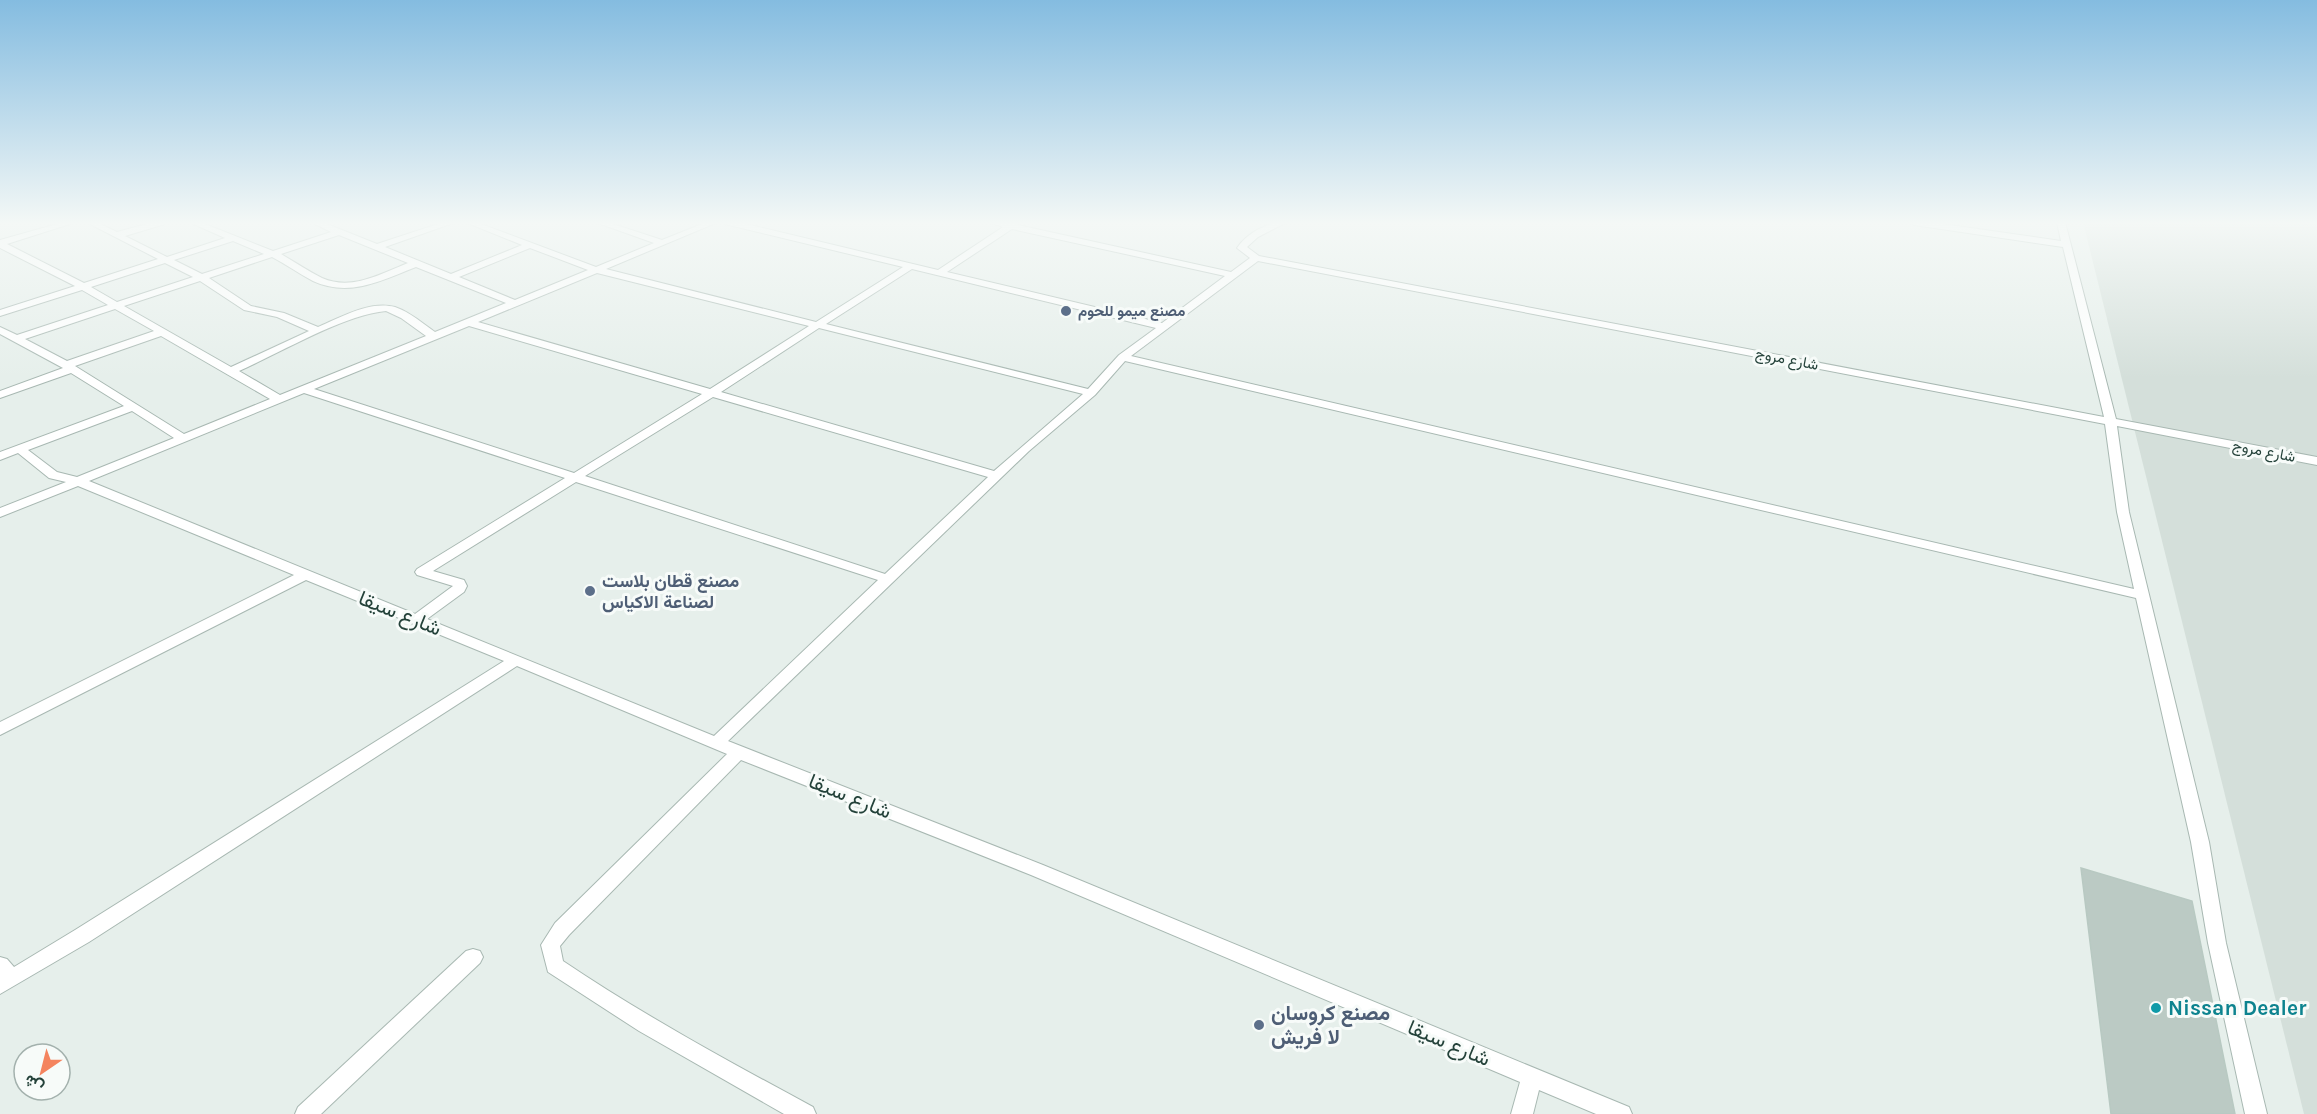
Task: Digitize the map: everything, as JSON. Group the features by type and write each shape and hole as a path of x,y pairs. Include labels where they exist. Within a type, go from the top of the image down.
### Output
{"street":[{"path":"59,274 279,399"},
{"path":"0,313 120,274"},
{"path":"195,274 248,308 280,315 318,331"},
{"path":"14,339 210,274"},
{"path":"308,274 336,285 347,286 387,274"},
{"path":"440,274 514,303"},
{"path":"449,278 459,274"},
{"path":"0,513 587,274"},
{"path":"613,274 1091,393"},
{"path":"416,620 460,586 459,583 422,572 898,274"},
{"path":"954,274 1165,327"},
{"path":"1228,274 1232,275"},
{"name":"شارع مروج","path":"1339,274 2317,461"},
{"path":"2074,274 2111,422 2123,512 2200,842 2217,944 2256,1114"},
{"path":"716,743 996,475 1091,393 1123,357 1232,275"},
{"path":"231,371 318,331 384,307 399,313 434,336"},
{"path":"467,322 996,475"},
{"path":"0,330 69,367 183,438"},
{"path":"0,395 162,332"},
{"path":"1123,357 2142,595"},
{"path":"303,389 888,579"},
{"path":"7,451 134,406"},
{"name":"شارع سيقا","path":"7,451 53,475 78,481 716,743 1048,874 1621,1114"},
{"path":"0,729 305,575"},
{"path":"4,976 82,936 516,660"},
{"path":"739,752 562,929 550,945 555,966 577,982 697,1054 805,1114"},
{"path":"306,1114 473,957"},
{"path":"1522,1114 1532,1077"}],"shaded area":[{"path":"2096,274 2317,274 2317,1114 2304,1114"}],"building":[{"name":"Nissan Dealer","path":"2081,868 2192,901 2235,1114 2111,1114"}],"place":[{"name":"مصنع ميمو للحوم","path":"1066,311"},
{"name":"مصنع قطان بلاست لصناعة الاكياس","path":"590,591"},
{"name":"Nissan Dealer","path":"2156,1008"},
{"name":"مصنع كروسان لا فريش","path":"1259,1025"}]}
